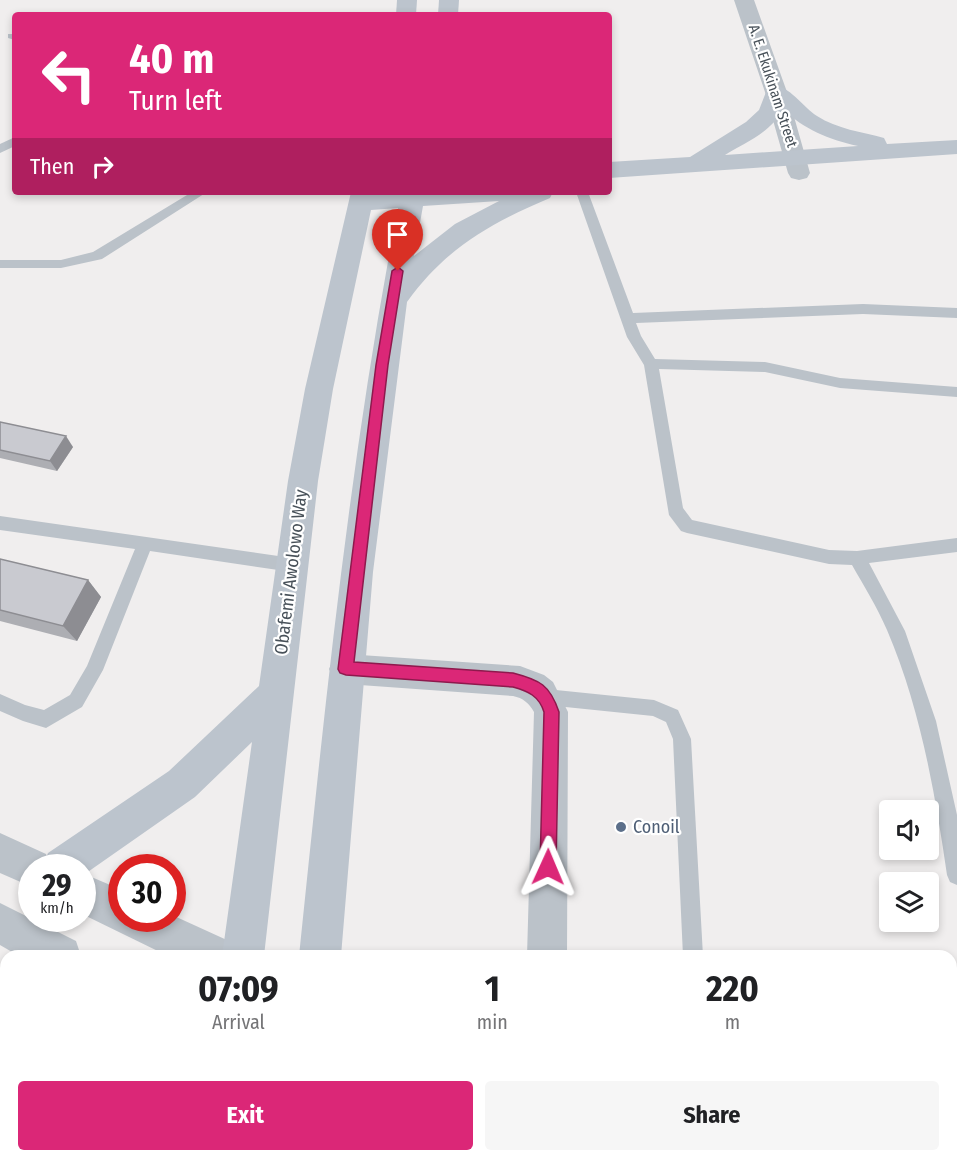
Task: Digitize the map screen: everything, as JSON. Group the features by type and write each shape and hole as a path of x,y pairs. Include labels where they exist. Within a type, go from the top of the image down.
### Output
{"main road":[{"path":"690,165 754,127 768,113 776,92 809,121 840,135 914,150"},
{"path":"612,185 957,147"},
{"path":"612,170 690,165 957,165"},
{"path":"362,197 436,195"},
{"path":"392,303 424,262 448,243 498,210 534,195"},
{"path":"321,950 346,669 375,419 392,303 412,196"},
{"name":"Obafemi Awolowo Way","path":"244,950 292,565 319,389 362,197"},
{"path":"81,854 182,784 275,695"}],"street":[{"name":"A. E. Ekukinam Street","path":"744,0 798,165"},
{"path":"346,669 513,680 530,684 546,697 551,712 546,950"},
{"path":"0,852 18,861"},
{"path":"0,923 50,950"},
{"path":"164,932 202,950"}],"lane":[{"path":"0,264 61,264 97,256 196,195"},
{"path":"583,195 638,345 651,364 675,510 687,526 829,557 857,558 957,545"},
{"path":"628,318 863,309 957,313"},
{"path":"651,364 765,367 840,383 957,392"},
{"path":"0,523 292,565"},
{"path":"0,702 23,713 46,719 76,701 94,670 145,544"},
{"path":"857,558 895,630 924,708 952,813 957,875"},
{"path":"546,697 654,708 672,716 682,739 693,950"}],"building":[{"path":"0,422 66,436 50,461 0,450"},
{"path":"0,559 88,580 63,626 0,610"}],"place":[{"name":"Conoil","path":"621,827"}],"route":[{"path":"398,271 382,365 346,669 513,680 530,684 546,697 551,712 548,867"}]}
